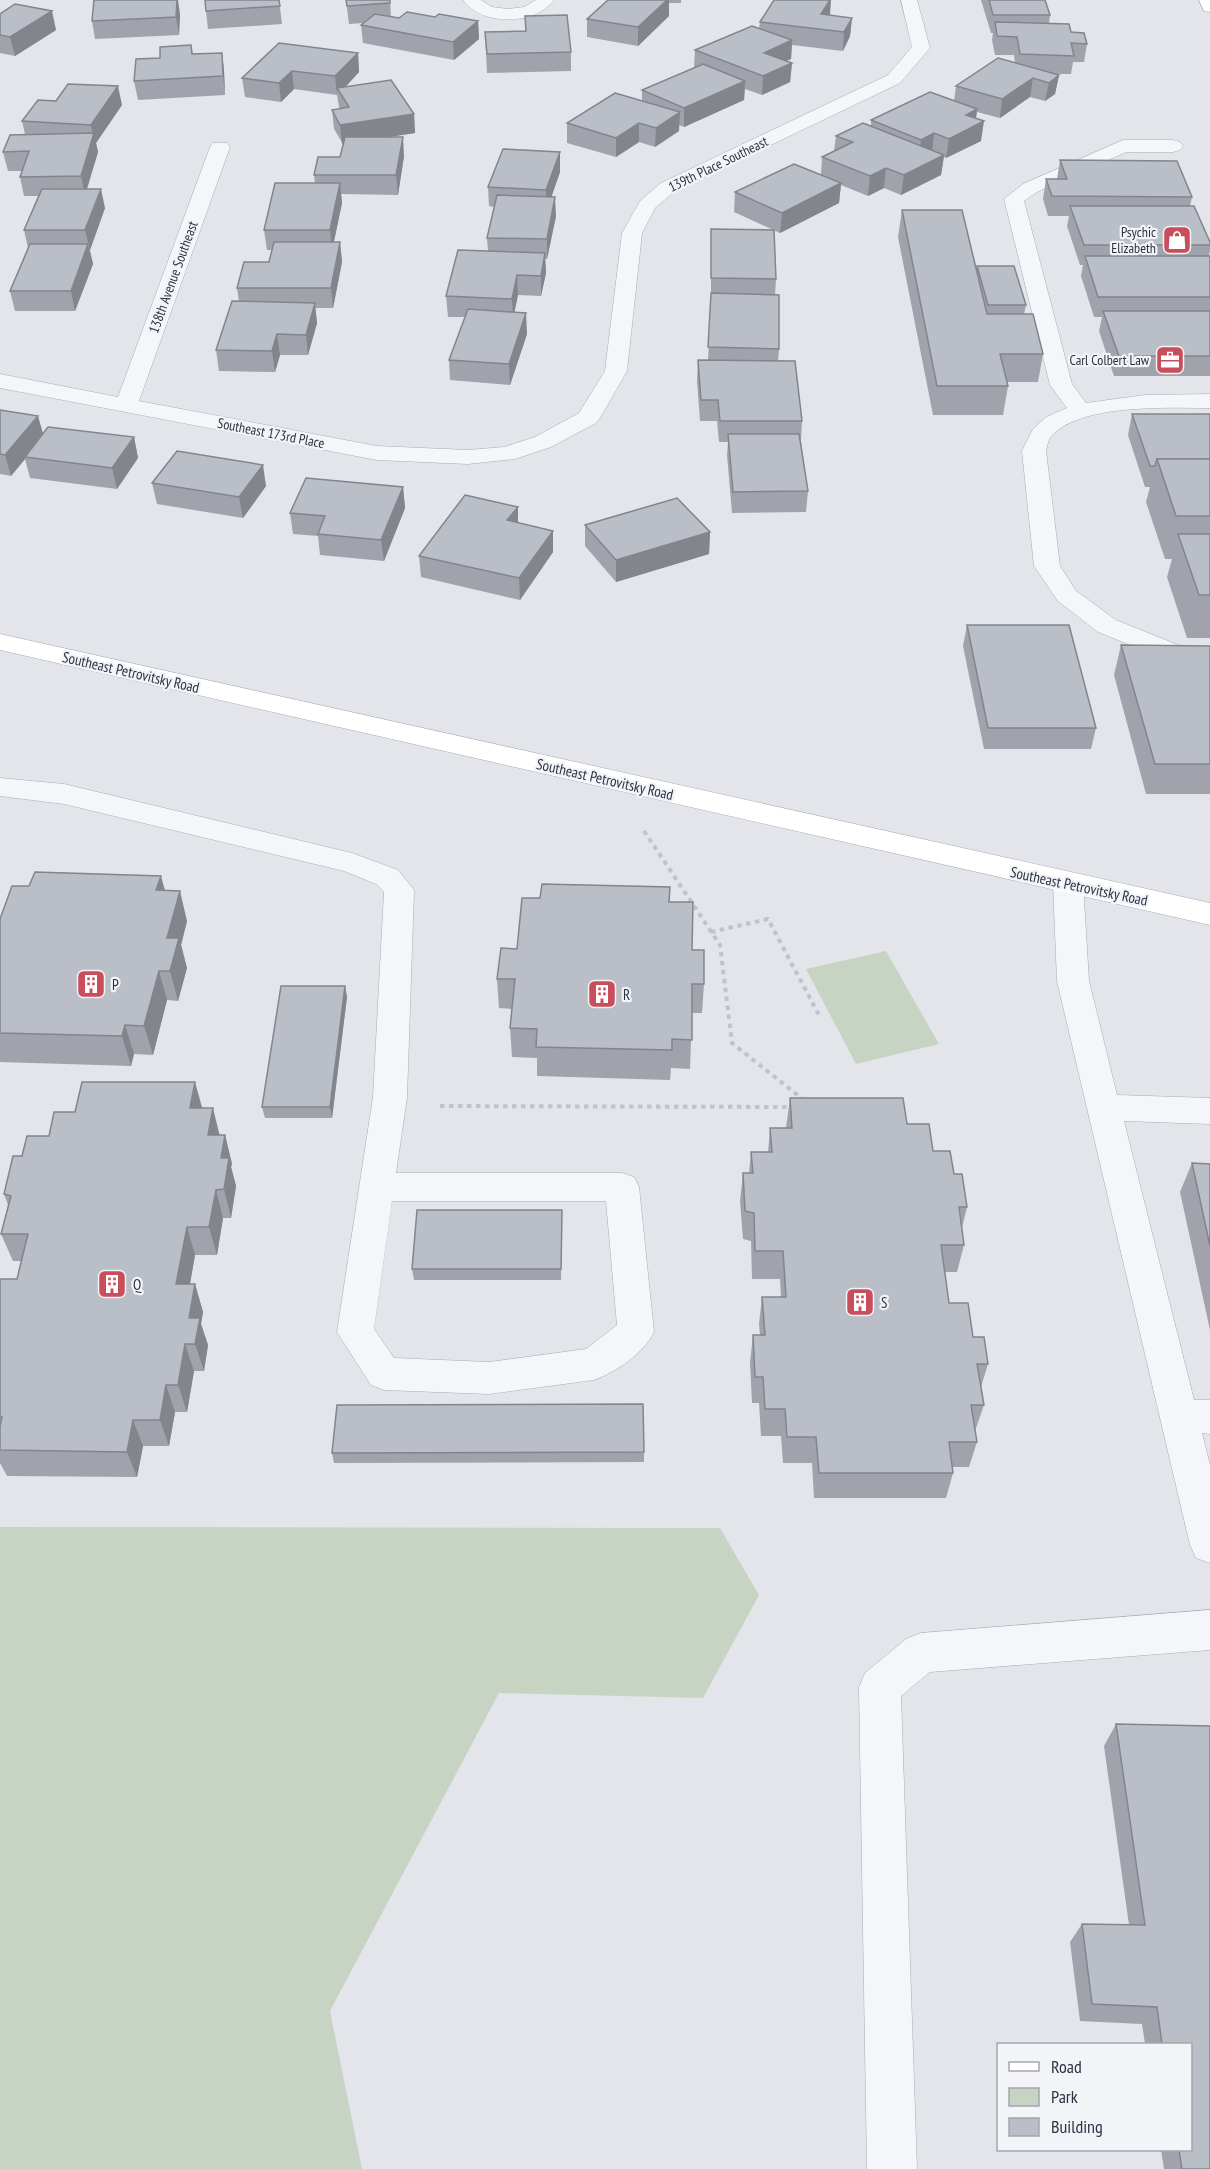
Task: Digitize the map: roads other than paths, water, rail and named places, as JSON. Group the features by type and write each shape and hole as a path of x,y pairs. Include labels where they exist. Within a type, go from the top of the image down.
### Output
{"main road":[{"path":"1207,0 1210,7"},
{"name":"Southeast Petrovitsky Road","path":"0,642 1068,884 1210,914"}],"street":[{"path":"471,0 482,9 504,12 528,10 538,7 546,0"},
{"name":"139th Place Southeast","path":"543,442 588,418 616,371 632,233 647,205 668,187 894,79 921,48 909,0"},
{"path":"1080,410 1061,386 1014,199 1030,188 1123,146 1173,146"},
{"name":"138th Avenue Southeast","path":"126,406 220,147"},
{"name":"Southeast 173rd Place","path":"0,381 387,454 468,457 507,454 543,442"},
{"path":"1210,401 1141,401 1080,410 1063,417 1040,434 1034,451 1047,566 1067,596 1107,626 1189,659 1210,661"},
{"path":"0,786 64,794 352,863 387,877 399,890 388,1106 375,1187 355,1332 384,1374 489,1378 594,1364 636,1332 622,1187 375,1187"},
{"path":"1068,884 1073,981 1104,1108 1194,1416 1210,1545"},
{"path":"1104,1108 1210,1111"},
{"path":"892,2169 880,1687 921,1653 1210,1630"}],"place":[{"name":"Psychic Elizabeth","path":"1177,240"},
{"name":"Carl Colbert Law","path":"1170,360"},
{"name":"P","path":"91,984"},
{"name":"R","path":"602,994"},
{"name":"Q","path":"112,1284"},
{"name":"S","path":"860,1302"}]}
